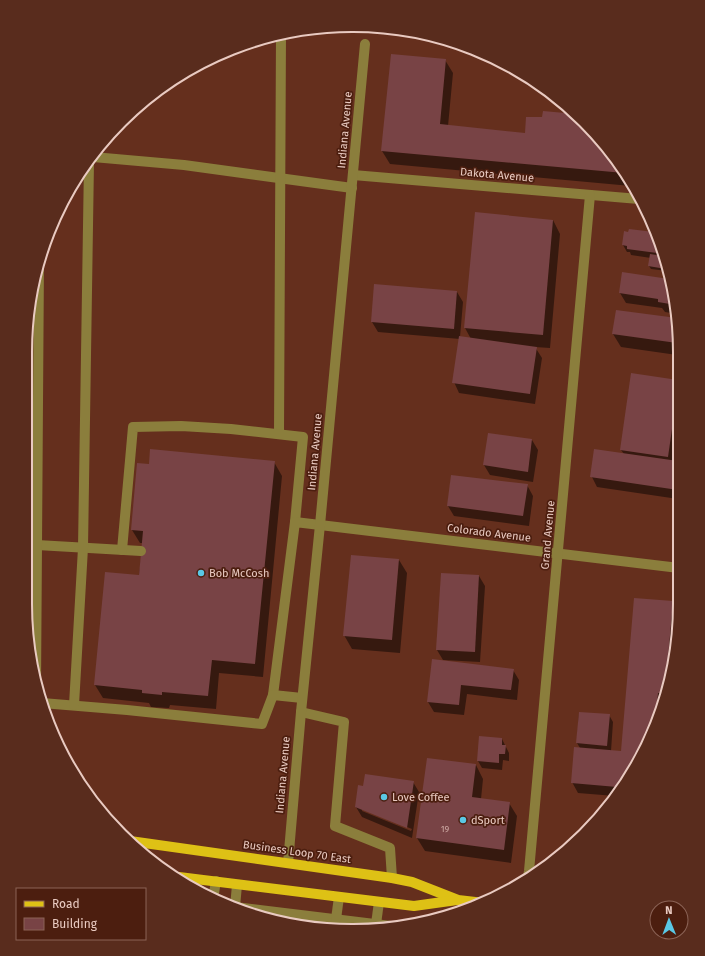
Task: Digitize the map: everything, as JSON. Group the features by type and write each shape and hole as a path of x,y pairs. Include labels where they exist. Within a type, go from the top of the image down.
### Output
{"main road":[{"name":"Business Loop 70 East","path":"139,842 392,878 412,882 464,903"},
{"name":"Business Loop 70 East","path":"188,879 414,906 464,903"}],"street":[{"path":"279,434 281,40"},
{"name":"Indiana Avenue","path":"288,863 300,712 320,525 365,44"},
{"path":"98,157 184,165 352,188"},
{"path":"74,705 84,548 89,170"},
{"name":"Dakota Avenue","path":"353,175 633,199"},
{"name":"Grand Avenue","path":"529,871 559,554 590,195"},
{"path":"36,654 39,287"},
{"path":"48,704 74,705 262,724 273,695 295,522 304,437 181,426 133,427 122,550"},
{"name":"Colorado Avenue","path":"295,522 673,567"},
{"path":"37,545 141,551"},
{"path":"273,695 302,698"},
{"path":"300,712 344,722 335,826 390,848 392,878"},
{"path":"214,892 216,882"},
{"path":"235,902 237,884"},
{"path":"336,919 339,897"},
{"path":"376,923 379,902"},
{"path":"254,908 369,923"}],"shaded area":[{"path":"352,32 415,38 456,49 475,56 531,86 548,98 579,126 607,157 630,192 649,230 656,249 667,290 673,352 673,604 667,666 656,707 649,726 619,782 607,799 579,830 548,858 513,881 475,900 456,907 415,918 373,923 332,923 290,918 249,907 211,891 174,870 141,844 112,815 86,782 65,745 49,707 39,671 42,275 56,230 75,192 98,157 126,126 157,98 174,86 230,56 249,49 290,38"},
{"path":"36,304 36,652 32,604 32,352"}],"building":[{"path":"391,54 446,59 440,124 525,133 526,117 542,117 543,111 565,113 593,141 618,172 381,151"},
{"path":"475,212 553,220 543,335 464,328"},
{"path":"629,229 650,231 657,253 627,249 627,246 622,245 624,231 628,232"},
{"path":"650,254 658,255 662,268 648,266"},
{"path":"622,272 664,278 669,304 658,302 658,299 619,293"},
{"path":"374,284 457,291 454,329 371,322"},
{"path":"616,310 671,317 673,342 612,334"},
{"path":"459,336 537,347 530,394 452,383"},
{"path":"631,373 673,379 673,422 668,457 620,450"},
{"path":"488,433 532,439 528,472 483,465"},
{"name":"Bob McCosh","path":"150,449 275,461 255,664 212,660 208,696 162,692 162,695 142,693 142,690 94,685 105,572 139,575 143,531 131,530 137,463 149,464"},
{"path":"594,449 673,460 673,489 590,477"},
{"path":"451,475 528,484 523,516 447,506"},
{"path":"351,555 399,559 392,640 343,636"},
{"path":"441,573 479,575 475,652 436,650"},
{"path":"634,598 673,601 668,660 662,686 660,693 658,693 657,703 649,726 630,764 616,787 571,783 574,747 621,751"},
{"path":"432,659 514,669 511,690 461,685 459,705 427,702"},
{"path":"579,712 610,714 607,746 576,743"},
{"path":"479,736 502,738 502,745 506,745 505,754 499,754 499,763 477,761"},
{"name":"dSport","path":"427,758 476,764 472,797 510,802 504,850 416,838"},
{"name":"Love Coffee","path":"365,774 414,781 407,828 355,807 358,785 363,786"}],"place":[{"name":"Bob McCosh","path":"201,573"},
{"name":"Love Coffee","path":"384,797"},
{"name":"dSport","path":"463,820"}]}
